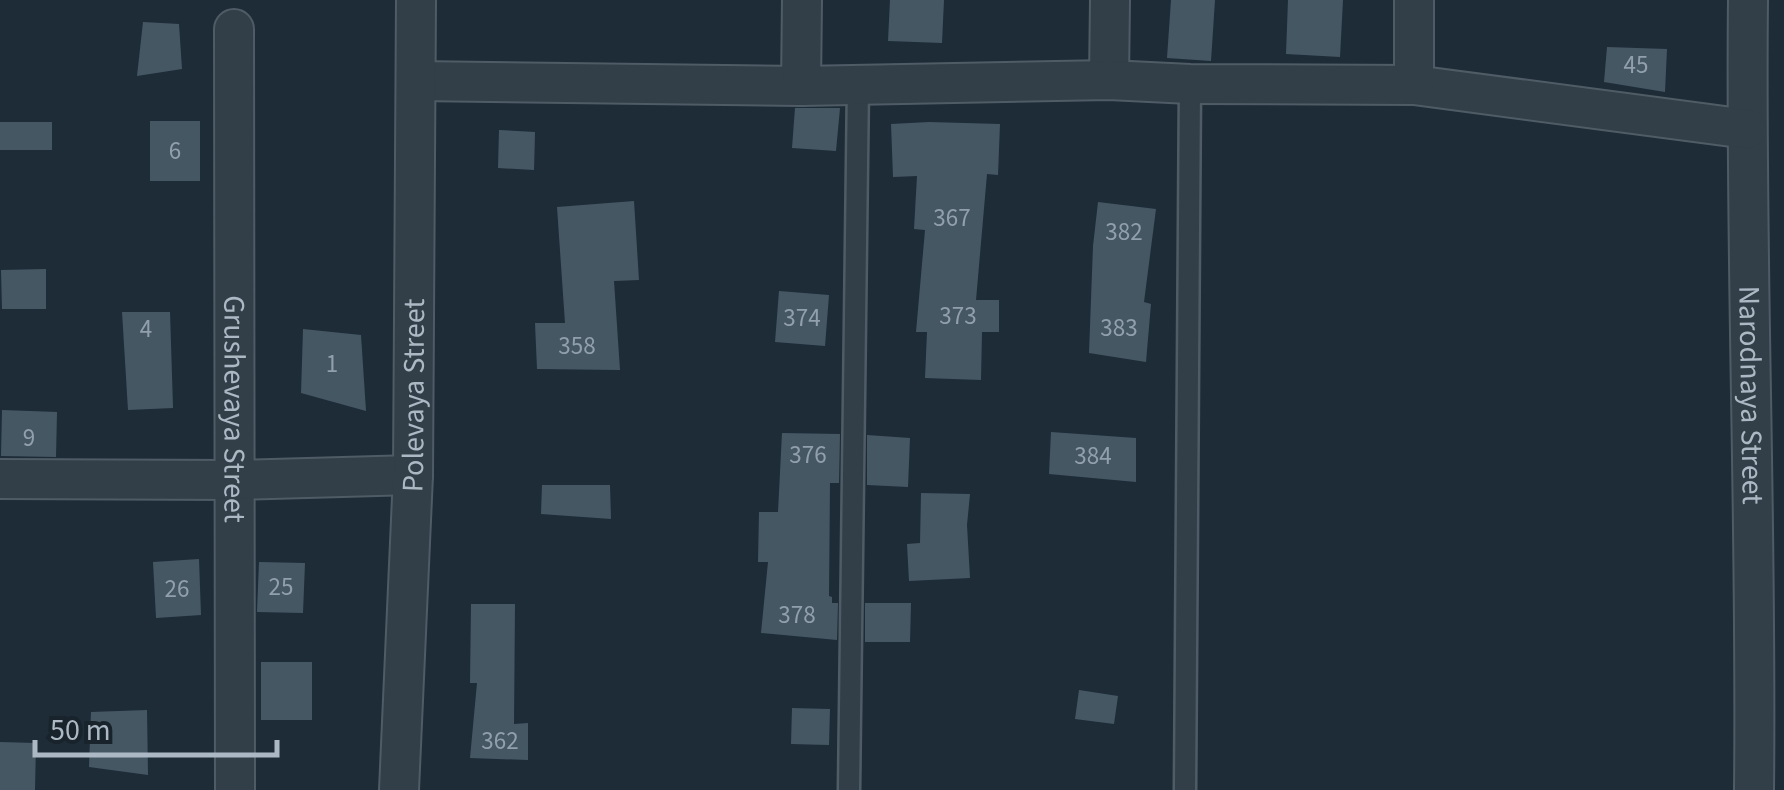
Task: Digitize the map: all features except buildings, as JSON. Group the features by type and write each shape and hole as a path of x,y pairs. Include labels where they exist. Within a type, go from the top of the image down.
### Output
{"street":[{"name":"Polevaya Street","path":"399,790 413,475 416,0"},
{"path":"801,86 802,0"},
{"path":"1109,80 1110,0"},
{"path":"1414,0 1414,85"},
{"name":"Narodnaya Street","path":"1748,0 1746,129 1770,646 1754,790"},
{"name":"Grushevaya Street","path":"234,29 235,790"},
{"path":"416,81 801,86 1109,80 1414,85 1746,129"},
{"path":"0,479 233,480 413,475"}],"lane":[{"path":"849,790 858,84"},
{"path":"1185,790 1190,84"}]}
